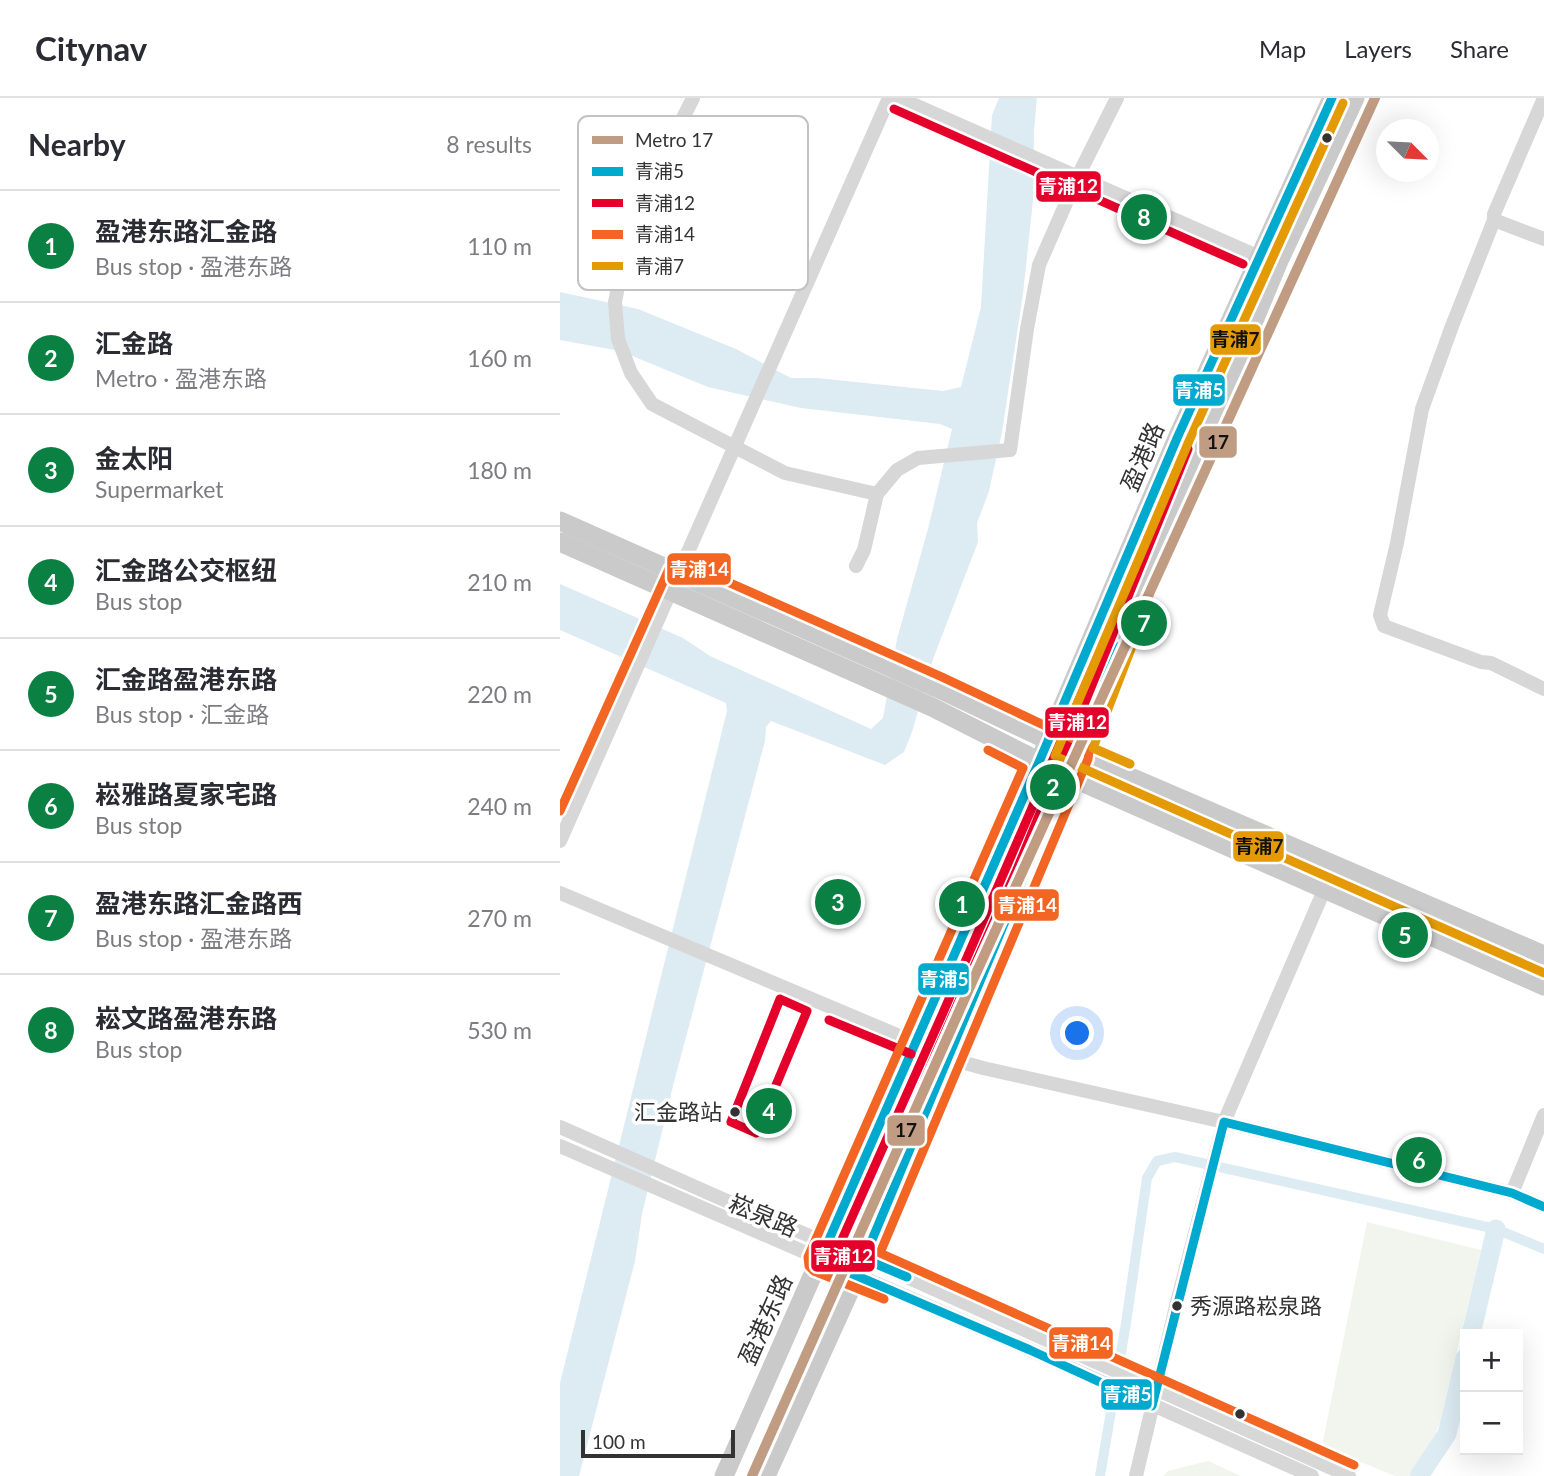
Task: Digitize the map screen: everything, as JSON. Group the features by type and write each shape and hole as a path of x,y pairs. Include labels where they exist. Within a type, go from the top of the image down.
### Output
{"main road":[{"name":"盈港路","path":"1039,762 1178,436 1268,261 1332,98"},
{"path":"766,1476 861,1267 947,1058 1029,872 1132,615 1268,261 1355,98"},
{"path":"560,521 676,583 1068,776 1544,986"},
{"path":"560,542 676,583 880,663 1047,741 1544,955"},
{"name":"盈港东路","path":"724,1476 1039,762"}],"street":[{"path":"684,116 693,98"},
{"path":"808,283 890,98"},
{"path":"899,98 1268,261"},
{"path":"856,566 864,550 877,494 897,470 918,458 1010,450 1039,265 1117,98"},
{"path":"1544,98 1494,214 1422,409 1397,543 1380,615 1384,626 1481,662 1491,663 1544,689"},
{"path":"1494,220 1544,239"},
{"path":"617,290 615,302 618,339 631,373 652,404 785,472 877,494"},
{"path":"560,841 805,290"},
{"path":"1136,1476 1224,1122 1325,888"},
{"path":"560,893 916,1043"},
{"path":"947,1058 1224,1122 1512,1194 1544,1207"},
{"path":"1512,1194 1544,1115"},
{"name":"崧泉路","path":"560,1127 658,1170 823,1251"},
{"name":"崧泉路","path":"560,1146 659,1189 823,1251 1093,1361 1349,1476"},
{"name":"崧泉路","path":"861,1267 1152,1406 1312,1476"}],"shaded area":[{"path":"999,98 1037,98 1033,200 1023,294 1002,432 989,491 977,523 978,542 933,659 904,752 885,765 771,721 766,727 765,741 674,1082 642,1214 635,1261 579,1476 560,1476 560,1383 727,711 726,703 560,630 560,584 683,638 710,656 871,729 883,718 897,639 928,529 952,429 940,424 801,408 708,387 620,351 560,340 560,292 638,309 736,349 791,378 817,378 943,391 961,387 981,307 992,115"},
{"path":"1367,1222 1481,1250 1440,1421 1432,1444 1408,1476 1395,1476 1322,1446"},
{"path":"1208,1461 1241,1476 1163,1476 1168,1471"}],"waterway":[{"path":"1100,1476 1147,1178 1157,1161 1175,1157 1496,1229 1544,1249"},
{"path":"1472,1329 1496,1229"},
{"path":"1419,1476 1447,1434 1460,1379"}],"metro line":[{"name":"17","path":"752,1476 973,980 1375,98"}],"transit line":[{"name":"青浦5","path":"1224,1122 1152,1406 1030,1350 820,1260 1039,762 1178,436 1332,98"},
{"name":"青浦7","path":"1343,103 1189,441 1055,756 1544,973"},
{"name":"青浦12","path":"894,109 1243,264"},
{"name":"青浦12","path":"1188,449 1018,867 936,1053 850,1259 836,1253 1188,449"},
{"name":"青浦14","path":"560,811 669,569 678,562 942,677 1084,744 1089,751 1088,759 880,1253 1354,1465"},
{"name":"青浦5","path":"907,1277 864,1259 1120,646"},
{"name":"青浦7","path":"1130,764 1093,748 1131,649"},
{"name":"青浦14","path":"884,1299 814,1271 809,1266 808,1257 1023,768 988,750"},
{"name":"青浦12","path":"780,999 807,1011 756,1133 731,1122 780,999"},
{"name":"青浦12","path":"829,1020 911,1054"},
{"name":"青浦5","path":"1224,1122 1512,1193 1544,1207"}],"place":[{"name":"崧文路盈港东路","path":"1144,217"},
{"name":"盈港东路汇金路西","path":"1144,623"},
{"name":"汇金路","path":"1053,787"},
{"name":"金太阳","path":"838,902"},
{"name":"盈港东路汇金路","path":"962,904"},
{"name":"汇金路盈港东路","path":"1405,935"},
{"name":"汇金路公交枢纽","path":"769,1111"},
{"name":"汇金路站","path":"735,1112"},
{"name":"崧雅路夏家宅路","path":"1419,1160"},
{"name":"秀源路崧泉路","path":"1177,1306"}]}
